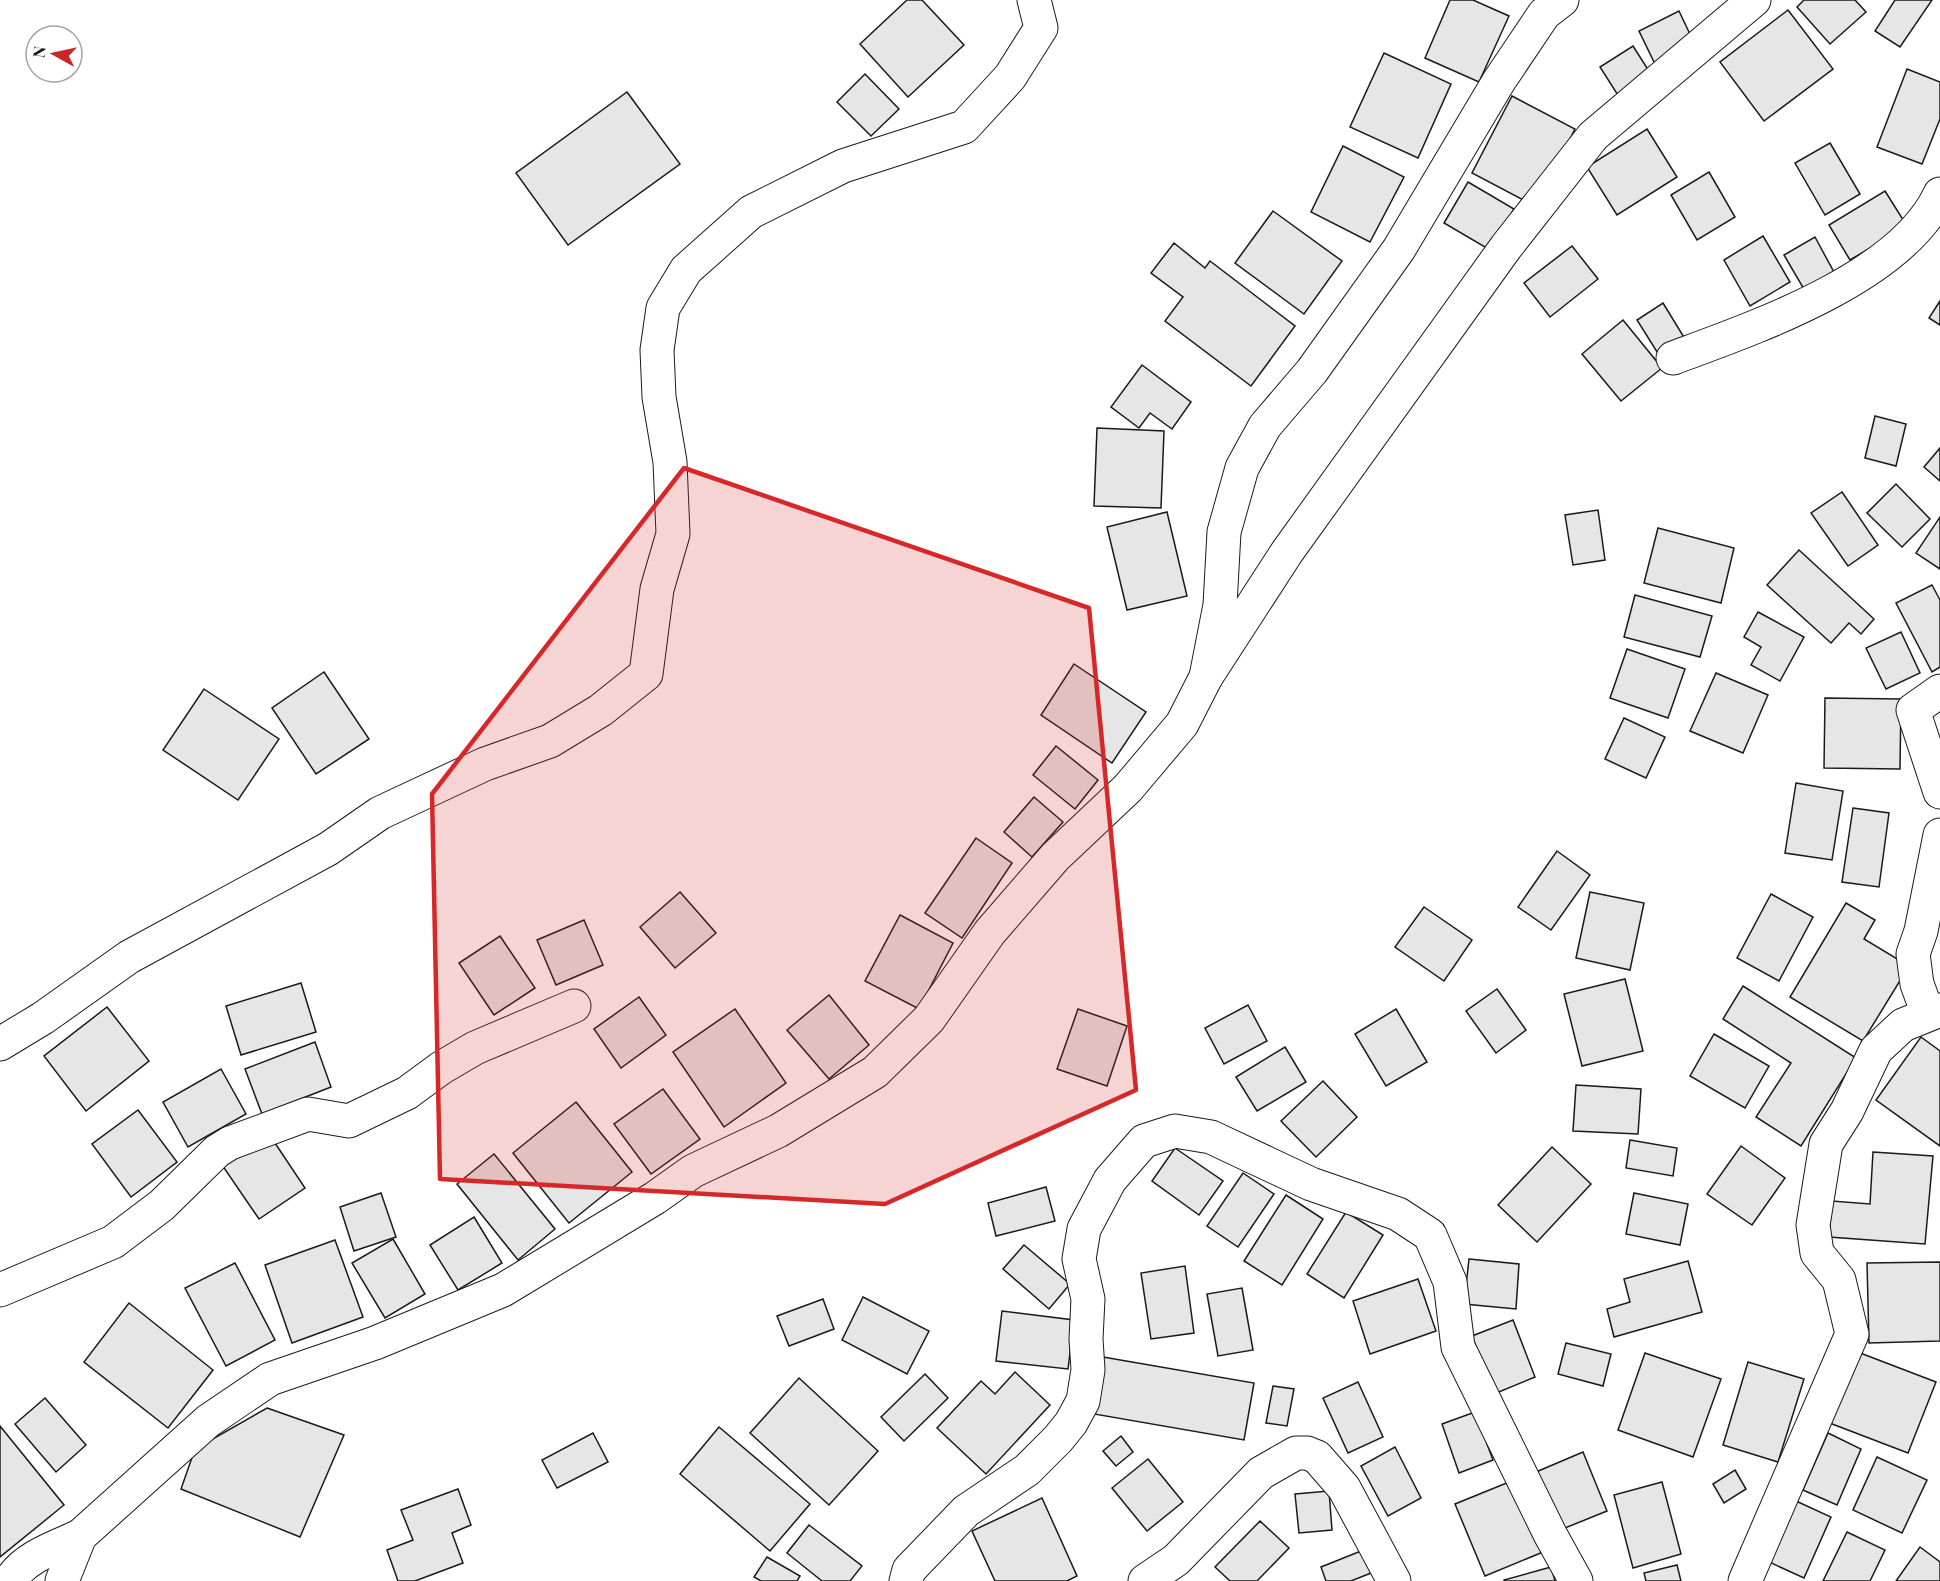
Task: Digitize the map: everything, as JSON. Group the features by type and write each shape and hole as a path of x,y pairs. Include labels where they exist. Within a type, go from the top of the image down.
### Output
{"main road":[{"path":"0,1044 43,1018 129,957 328,849 380,813 485,765 550,741 601,710 646,674 657,589 672,534 670,462 659,397 657,350 663,308 686,270 751,212 843,166 964,127 1010,77 1041,28 1034,0"},
{"path":"1206,677 1220,605 1224,532 1242,468 1265,426 1312,371 1399,249 1499,81 1544,14 1562,0"},
{"path":"10,1581 15,1572 39,1555 80,1536 208,1420 270,1379 375,1343 502,1290 655,1198 693,1172 778,1131 875,1072 929,1019 990,932 1055,857 1128,788 1176,732 1206,677 1287,552 1506,247 1593,136 1754,0"},
{"path":"1673,358 1787,315 1874,266 1909,237 1934,208 1940,194"},
{"path":"1940,691 1913,710 1940,792"},
{"path":"1746,1581 1852,1334 1839,1280 1817,1253 1814,1225 1826,1144 1847,1112 1876,1050 1903,1025 1934,1012 1917,984 1913,954 1921,931 1940,835"},
{"path":"0,1290 113,1242 162,1205 217,1151 230,1143 308,1114 349,1121 407,1093 441,1068 475,1048 574,1006"},
{"path":"906,1581 909,1570 966,1511 1027,1470 1071,1423 1083,1401 1088,1370 1086,1339 1088,1299 1078,1258 1084,1229 1110,1180 1144,1141 1175,1131 1211,1137 1311,1184 1398,1214 1430,1235 1450,1282 1458,1347 1550,1534 1576,1581"},
{"path":"1145,1581 1176,1560 1261,1473 1296,1453 1307,1453 1317,1457 1344,1488 1394,1581"},
{"path":"62,1581 80,1536"}],"highlighted area":[{"path":"684,468 1089,608 1136,1090 885,1204 440,1179 432,794"}],"building":[{"path":"907,0 922,0 964,45 908,97 860,44"},
{"path":"1450,0 1473,0 1509,16 1479,82 1425,58"},
{"path":"1804,0 1855,0 1866,12 1830,44 1797,7"},
{"path":"1895,0 1932,0 1900,47 1875,31"},
{"path":"1788,10 1833,69 1764,121 1720,62"},
{"path":"1679,11 1696,47 1656,66 1639,31"},
{"path":"1633,46 1654,79 1621,100 1600,67"},
{"path":"1384,53 1451,84 1418,158 1350,127"},
{"path":"1907,69 1940,82 1940,119 1922,164 1877,147"},
{"path":"865,74 899,109 871,136 837,102"},
{"path":"627,92 680,164 568,245 516,173"},
{"path":"1512,96 1575,129 1535,206 1472,173"},
{"path":"1647,129 1677,177 1617,215 1587,167"},
{"path":"1830,143 1860,194 1825,215 1795,163"},
{"path":"1343,146 1404,177 1370,242 1311,212"},
{"path":"1709,172 1735,217 1697,240 1671,195"},
{"path":"1468,182 1514,209 1490,250 1444,223"},
{"path":"1885,191 1907,226 1850,260 1829,225"},
{"path":"1273,211 1342,261 1304,314 1235,263"},
{"path":"1763,236 1790,282 1750,306 1724,260"},
{"path":"1815,237 1835,274 1805,291 1784,255"},
{"path":"1174,243 1205,268 1210,261 1295,326 1251,386 1165,321 1183,297 1151,273"},
{"path":"1572,246 1598,279 1550,317 1524,283"},
{"path":"1940,301 1940,325 1929,318"},
{"path":"1663,303 1685,339 1659,355 1637,320"},
{"path":"1623,320 1662,368 1621,401 1582,354"},
{"path":"1142,365 1191,402 1172,429 1150,413 1139,428 1111,407"},
{"path":"1875,416 1906,424 1896,466 1865,458"},
{"path":"1097,428 1164,431 1161,508 1094,506"},
{"path":"1940,448 1940,481 1924,467"},
{"path":"1896,484 1930,519 1902,547 1867,513"},
{"path":"1842,492 1878,545 1848,566 1811,513"},
{"path":"1598,510 1605,560 1573,565 1565,515"},
{"path":"1167,512 1187,596 1127,610 1107,527"},
{"path":"1940,517 1940,569 1916,553"},
{"path":"1658,528 1734,548 1721,603 1644,583"},
{"path":"1799,550 1874,619 1861,634 1849,623 1831,643 1767,585"},
{"path":"1932,585 1940,600 1940,667 1932,672 1896,603"},
{"path":"1635,595 1712,616 1700,657 1624,637"},
{"path":"1758,612 1804,637 1780,681 1751,665 1761,647 1744,637"},
{"path":"1901,632 1920,673 1886,689 1866,648"},
{"path":"1627,649 1685,669 1668,718 1610,698"},
{"path":"1074,664 1146,712 1112,763 1041,715"},
{"path":"324,672 369,739 316,774 272,708"},
{"path":"1716,673 1768,695 1743,753 1690,731"},
{"path":"204,689 279,739 238,800 163,750"},
{"path":"1825,698 1901,699 1900,769 1824,768"},
{"path":"1624,718 1665,737 1646,778 1605,759"},
{"path":"1056,746 1098,780 1075,809 1033,775"},
{"path":"1796,783 1843,791 1832,860 1785,853"},
{"path":"1034,797 1063,822 1032,857 1004,832"},
{"path":"1853,808 1889,813 1879,887 1842,882"},
{"path":"976,838 1012,863 962,938 925,913"},
{"path":"1557,851 1590,875 1551,930 1518,907"},
{"path":"680,892 716,933 675,968 640,927"},
{"path":"1590,892 1644,903 1630,970 1576,958"},
{"path":"1771,894 1813,917 1779,981 1737,958"},
{"path":"1846,903 1875,920 1864,939 1909,966 1863,1041 1790,997"},
{"path":"1424,907 1472,940 1444,981 1395,947"},
{"path":"900,915 953,943 919,1009 865,981"},
{"path":"584,920 603,965 556,985 537,940"},
{"path":"500,936 535,988 494,1015 459,963"},
{"path":"1625,979 1643,1051 1582,1066 1564,994"},
{"path":"301,983 316,1032 241,1055 226,1006"},
{"path":"1743,986 1856,1058 1801,1146 1756,1117 1791,1063 1723,1019"},
{"path":"1497,989 1526,1030 1496,1053 1466,1011"},
{"path":"829,995 869,1045 829,1079 787,1030"},
{"path":"639,997 666,1035 621,1068 594,1029"},
{"path":"1248,1005 1267,1041 1224,1064 1205,1028"},
{"path":"107,1007 149,1061 86,1111 44,1056"},
{"path":"735,1009 786,1083 724,1127 673,1052"},
{"path":"1078,1009 1127,1026 1107,1086 1057,1069"},
{"path":"1396,1009 1427,1062 1386,1086 1355,1034"},
{"path":"1714,1034 1769,1066 1745,1108 1690,1076"},
{"path":"1921,1037 1940,1051 1940,1146 1876,1100"},
{"path":"315,1042 331,1087 262,1114 245,1069"},
{"path":"1285,1047 1306,1082 1257,1111 1236,1077"},
{"path":"221,1069 246,1114 188,1147 163,1102"},
{"path":"1323,1081 1357,1117 1316,1157 1281,1121"},
{"path":"1576,1085 1641,1089 1638,1134 1573,1131"},
{"path":"663,1089 700,1139 651,1174 614,1124"},
{"path":"576,1102 632,1172 569,1223 513,1153"},
{"path":"138,1110 177,1162 131,1197 92,1144"},
{"path":"267,1131 305,1188 259,1219 220,1162"},
{"path":"1630,1140 1677,1148 1673,1176 1626,1168"},
{"path":"1741,1146 1785,1178 1752,1225 1707,1194"},
{"path":"1552,1147 1591,1184 1537,1242 1498,1205"},
{"path":"1175,1148 1223,1181 1199,1215 1152,1181"},
{"path":"1873,1152 1933,1156 1925,1244 1829,1237 1832,1201 1870,1204"},
{"path":"494,1154 555,1229 518,1260 457,1184"},
{"path":"1243,1173 1274,1194 1238,1247 1207,1226"},
{"path":"1046,1187 1055,1221 996,1236 988,1203"},
{"path":"381,1193 396,1237 354,1251 340,1207"},
{"path":"1634,1193 1688,1204 1680,1245 1626,1234"},
{"path":"1286,1195 1323,1219 1282,1285 1244,1261"},
{"path":"1346,1212 1383,1235 1344,1298 1307,1274"},
{"path":"474,1217 502,1263 458,1290 430,1245"},
{"path":"393,1239 425,1294 385,1318 352,1263"},
{"path":"335,1240 363,1317 292,1343 265,1265"},
{"path":"1024,1245 1070,1284 1049,1309 1003,1269"},
{"path":"1469,1259 1519,1264 1516,1309 1464,1304"},
{"path":"1688,1261 1702,1312 1614,1337 1607,1309 1630,1302 1624,1279"},
{"path":"1940,1262 1940,1341 1869,1343 1867,1263"},
{"path":"235,1263 275,1340 226,1366 185,1288"},
{"path":"1185,1266 1194,1333 1151,1339 1141,1273"},
{"path":"1418,1279 1436,1331 1370,1354 1353,1301"},
{"path":"1242,1288 1253,1350 1218,1356 1207,1294"},
{"path":"863,1297 929,1331 907,1374 842,1340"},
{"path":"823,1299 834,1329 789,1346 777,1316"},
{"path":"129,1303 213,1370 168,1428 84,1362"},
{"path":"1002,1311 1074,1320 1068,1369 996,1361"},
{"path":"1513,1320 1535,1377 1494,1394 1472,1336"},
{"path":"1566,1343 1611,1354 1603,1386 1558,1374"},
{"path":"1855,1351 1936,1382 1908,1453 1827,1422"},
{"path":"1645,1353 1721,1379 1693,1457 1618,1430"},
{"path":"1103,1357 1254,1383 1244,1440 1094,1414"},
{"path":"1748,1362 1804,1379 1778,1462 1723,1445"},
{"path":"1015,1372 1050,1405 986,1474 937,1428 981,1381 995,1394"},
{"path":"925,1374 948,1398 904,1441 881,1417"},
{"path":"799,1378 878,1451 829,1505 750,1433"},
{"path":"1358,1382 1383,1437 1348,1453 1323,1398"},
{"path":"1273,1386 1294,1389 1287,1426 1266,1423"},
{"path":"45,1398 86,1445 56,1472 15,1424"},
{"path":"267,1408 344,1435 300,1537 181,1489 195,1449"},
{"path":"1475,1412 1493,1460 1459,1473 1442,1424"},
{"path":"0,1426 64,1505 0,1557"},
{"path":"719,1427 810,1504 770,1551 680,1474"},
{"path":"593,1433 608,1462 557,1488 542,1460"},
{"path":"1828,1433 1861,1449 1837,1505 1803,1490"},
{"path":"1121,1436 1133,1452 1116,1466 1103,1451"},
{"path":"1395,1447 1421,1498 1388,1516 1361,1466"},
{"path":"1583,1452 1607,1511 1560,1530 1536,1472"},
{"path":"1877,1457 1927,1480 1902,1533 1853,1510"},
{"path":"1148,1459 1183,1502 1147,1531 1112,1488"},
{"path":"1735,1470 1746,1489 1724,1503 1713,1484"},
{"path":"1514,1480 1543,1552 1485,1576 1455,1504"},
{"path":"1662,1482 1681,1554 1633,1568 1614,1495"},
{"path":"458,1489 471,1525 452,1533 463,1563 415,1581 398,1581 387,1550 413,1540 401,1510"},
{"path":"1329,1491 1332,1530 1299,1533 1295,1494"},
{"path":"1042,1498 1077,1576 1067,1581 995,1581 972,1531"},
{"path":"1796,1501 1831,1517 1804,1578 1769,1562"},
{"path":"1260,1521 1289,1548 1257,1581 1230,1581 1215,1567"},
{"path":"809,1525 862,1566 850,1581 822,1581 787,1553"},
{"path":"1847,1532 1885,1550 1870,1581 1823,1581"},
{"path":"1920,1547 1940,1562 1940,1581 1896,1581"},
{"path":"1361,1551 1371,1573 1351,1581 1326,1581 1321,1567"},
{"path":"767,1557 800,1576 797,1581 761,1581 754,1577"},
{"path":"1677,1565 1681,1581 1646,1581 1644,1573"},
{"path":"1551,1567 1555,1581 1504,1581 1504,1580"}]}
